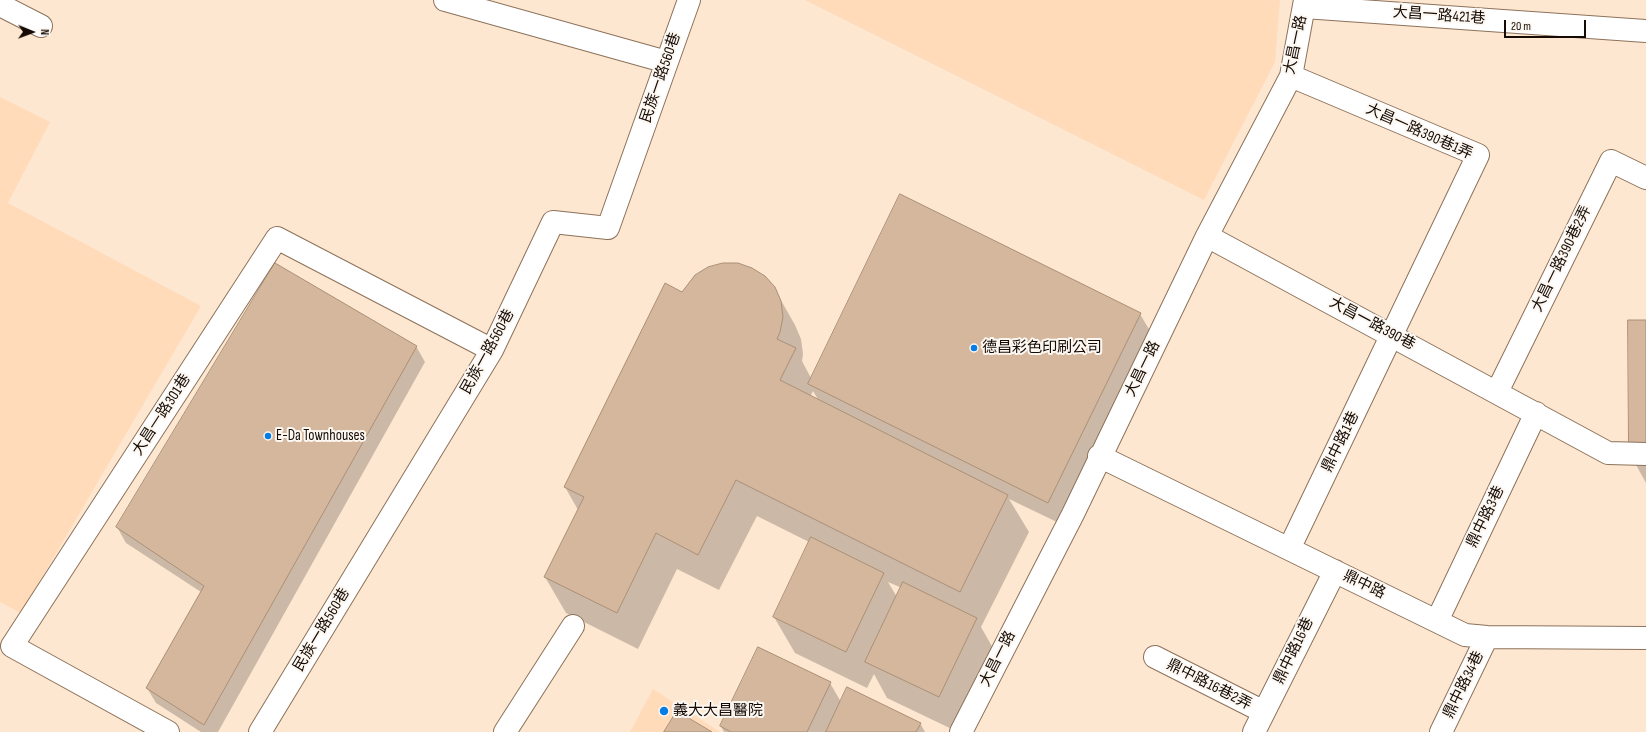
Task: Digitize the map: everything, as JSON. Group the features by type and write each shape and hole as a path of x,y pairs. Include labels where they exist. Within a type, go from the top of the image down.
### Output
{"street":[{"path":"445,0 667,62"},
{"name":"民族一路560巷","path":"260,732 492,350 553,222 608,228 689,0"},
{"name":"大昌一路421巷","path":"1304,4 1646,31"},
{"name":"大昌一路","path":"961,732 1072,514 1207,236 1291,76 1304,4"},
{"path":"0,5 41,26"},
{"name":"大昌一路390巷1弄","path":"1291,76 1478,155 1392,335"},
{"name":"大昌一路390巷2弄","path":"1497,392 1611,161 1646,178"},
{"name":"大昌一路390巷","path":"1207,236 1608,453 1646,454"},
{"name":"大昌一路301巷","path":"168,732 12,646 277,238 492,350"},
{"name":"鼎中路1巷","path":"1289,548 1392,335"},
{"name":"鼎中路3巷","path":"1437,621 1536,414"},
{"name":"鼎中路","path":"1099,456 1466,635 1487,637 1646,638"},
{"name":"鼎中路16巷","path":"1254,732 1335,571"},
{"path":"505,732 573,626"},
{"name":"鼎中路34巷","path":"1441,732 1487,637"},
{"name":"鼎中路16巷2弄","path":"1155,657 1264,712"}],"shaded area":[{"path":"805,0 1280,0 1275,62 1204,200"},
{"path":"0,97 50,122 8,203 201,306 21,613 0,602"},
{"name":"義大大昌醫院","path":"653,689 720,732 630,732"}],"building":[{"name":"德昌彩色印刷公司","path":"900,194 1141,313 1048,503 808,384"},
{"name":"E-Da Townhouses","path":"275,263 417,346 204,725 146,688 204,586 116,527"},
{"path":"723,263 738,263 752,268 765,276 775,287 781,301 783,317 777,339 796,348 780,380 1008,495 960,592 736,480 698,555 656,533 617,613 544,577 584,497 564,487 665,283 682,292 695,275 708,267"},
{"path":"1628,320 1646,320 1646,455 1629,455"},
{"path":"811,537 884,573 846,652 773,617"},
{"path":"903,582 977,618 939,697 865,662"},
{"path":"758,647 831,682 807,732 731,732 720,726"},
{"path":"847,687 921,723 916,732 826,732"},
{"name":"義大大昌醫院","path":"677,711 712,732 664,732"}],"place":[{"name":"德昌彩色印刷公司","path":"974,348"},
{"name":"E-Da Townhouses","path":"268,436"},
{"name":"義大大昌醫院","path":"664,711"}]}
